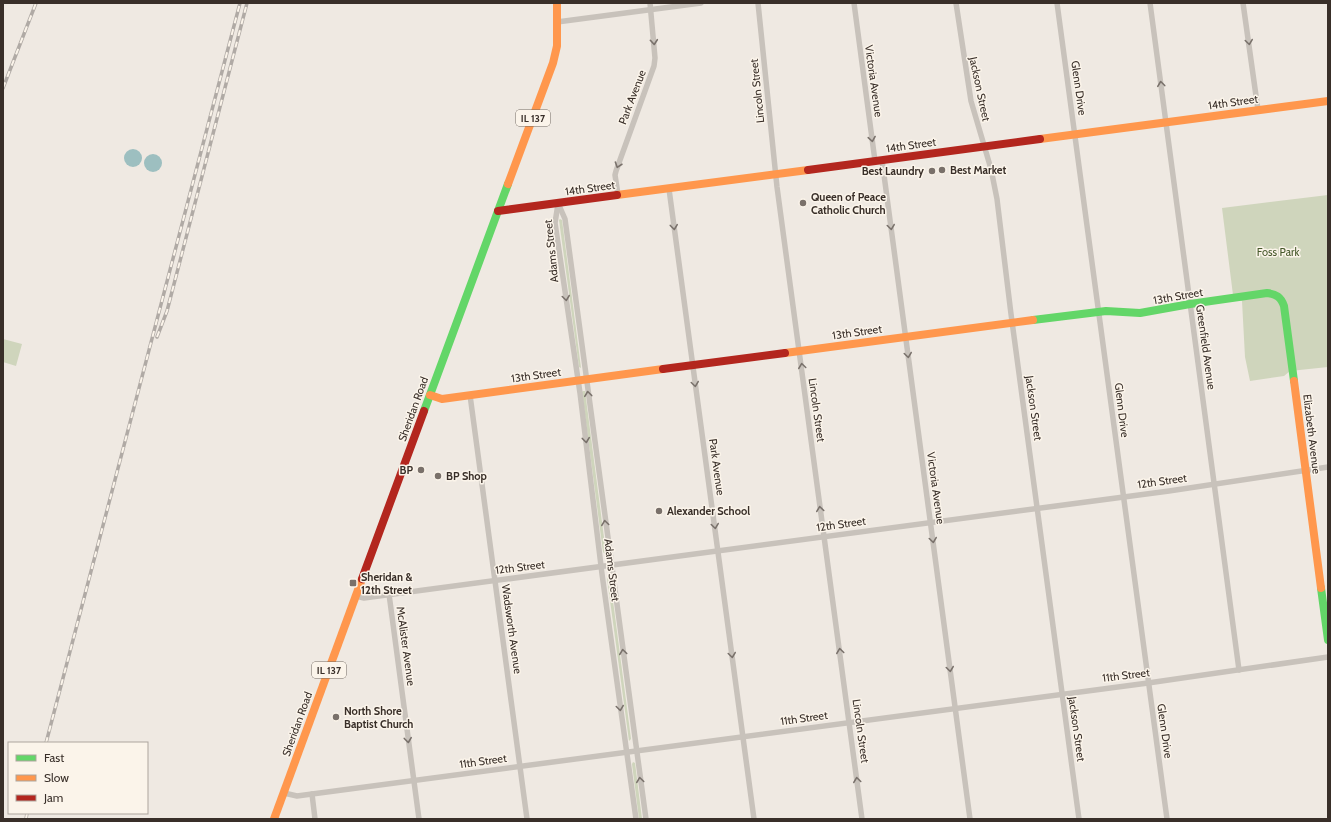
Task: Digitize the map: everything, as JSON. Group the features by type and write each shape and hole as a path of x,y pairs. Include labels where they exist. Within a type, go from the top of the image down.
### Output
{"main road":[{"name":"Sheridan Road","path":"274,819 553,63 557,46 557,3"},
{"name":"14th Street","path":"498,211 1328,101"},
{"name":"13th Street","path":"430,395 442,399 1099,311 1140,313 1267,293 1278,296 1283,303"},
{"name":"Elizabeth Avenue","path":"1283,303 1328,640"}],"street":[{"name":"Park Avenue","path":"618,195 615,176 616,171 656,58 650,3"},
{"path":"557,22 701,3"},
{"name":"Lincoln Street","path":"758,3 776,174 862,819"},
{"name":"Victoria Avenue","path":"854,3 906,337 970,819"},
{"name":"Jackson Street","path":"956,3 970,102 991,169 997,199 1012,322 1079,819"},
{"name":"Glenn Drive","path":"1057,3 1167,819"},
{"name":"Greenfield Avenue","path":"1150,3 1239,670"},
{"path":"1244,3 1258,110"},
{"name":"Park Avenue","path":"669,189 754,819"},
{"name":"Adams Street","path":"558,204 556,223 611,565 646,819"},
{"name":"Adams Street","path":"558,204 565,219 601,566 636,819"},
{"name":"Wadsworth Avenue","path":"470,395 527,819"},
{"name":"12th Street","path":"356,596 364,598 1214,484 1328,467"},
{"name":"McAlister Avenue","path":"389,594 419,819"},
{"name":"11th Street","path":"284,793 297,796 1148,683 1328,657"},
{"path":"312,794 315,819"}],"green space":[{"name":"Foss Park","path":"1328,195 1328,367 1290,371 1284,376 1250,381 1245,357 1242,301 1233,295 1222,208"},
{"path":"560,219 562,220 581,368 579,367"},
{"path":"3,339 22,344 16,366 3,362"},
{"path":"583,391 585,391 605,554 603,552"},
{"path":"607,578 610,578 631,739 629,741"},
{"path":"633,762 635,763 642,819 639,819 632,764"}],"water":[{"path":"133,149 139,152 142,158 139,164 133,167 127,164 124,158 127,152"},
{"path":"153,154 159,157 162,163 159,169 153,172 147,169 144,163 147,157"}],"railway":[{"path":"3,88 36,3"},
{"path":"46,742 240,3"},
{"path":"157,337 167,311 247,3"},
{"path":"26,819 27,814"}],"traffic: fast":[{"path":"424,411 508,184"},
{"path":"1033,320 1106,311 1140,313 1190,304 1270,293 1280,298 1284,306 1294,381"},
{"path":"1321,588 1328,640"}],"traffic: slow":[{"path":"508,184 553,63 557,46 557,3"},
{"path":"1040,139 1328,101"},
{"path":"617,195 808,170"},
{"path":"785,353 1033,320"},
{"path":"430,395 442,399 663,369"},
{"path":"1294,381 1321,588"},
{"path":"274,819 362,579"}],"traffic: jam":[{"path":"808,170 1040,139"},
{"path":"498,211 617,195"},
{"path":"663,369 785,353"},
{"path":"362,579 424,411"}],"place":[{"name":"Best Market","path":"942,170"},
{"name":"Best Laundry","path":"932,171"},
{"name":"Queen of Peace Catholic Church","path":"803,203"},
{"name":"BP","path":"421,470"},
{"name":"BP Shop","path":"438,476"},
{"name":"Alexander School","path":"659,511"},
{"name":"Sheridan & 12th Street","path":"353,583"},
{"name":"North Shore Baptist Church","path":"336,717"}]}
